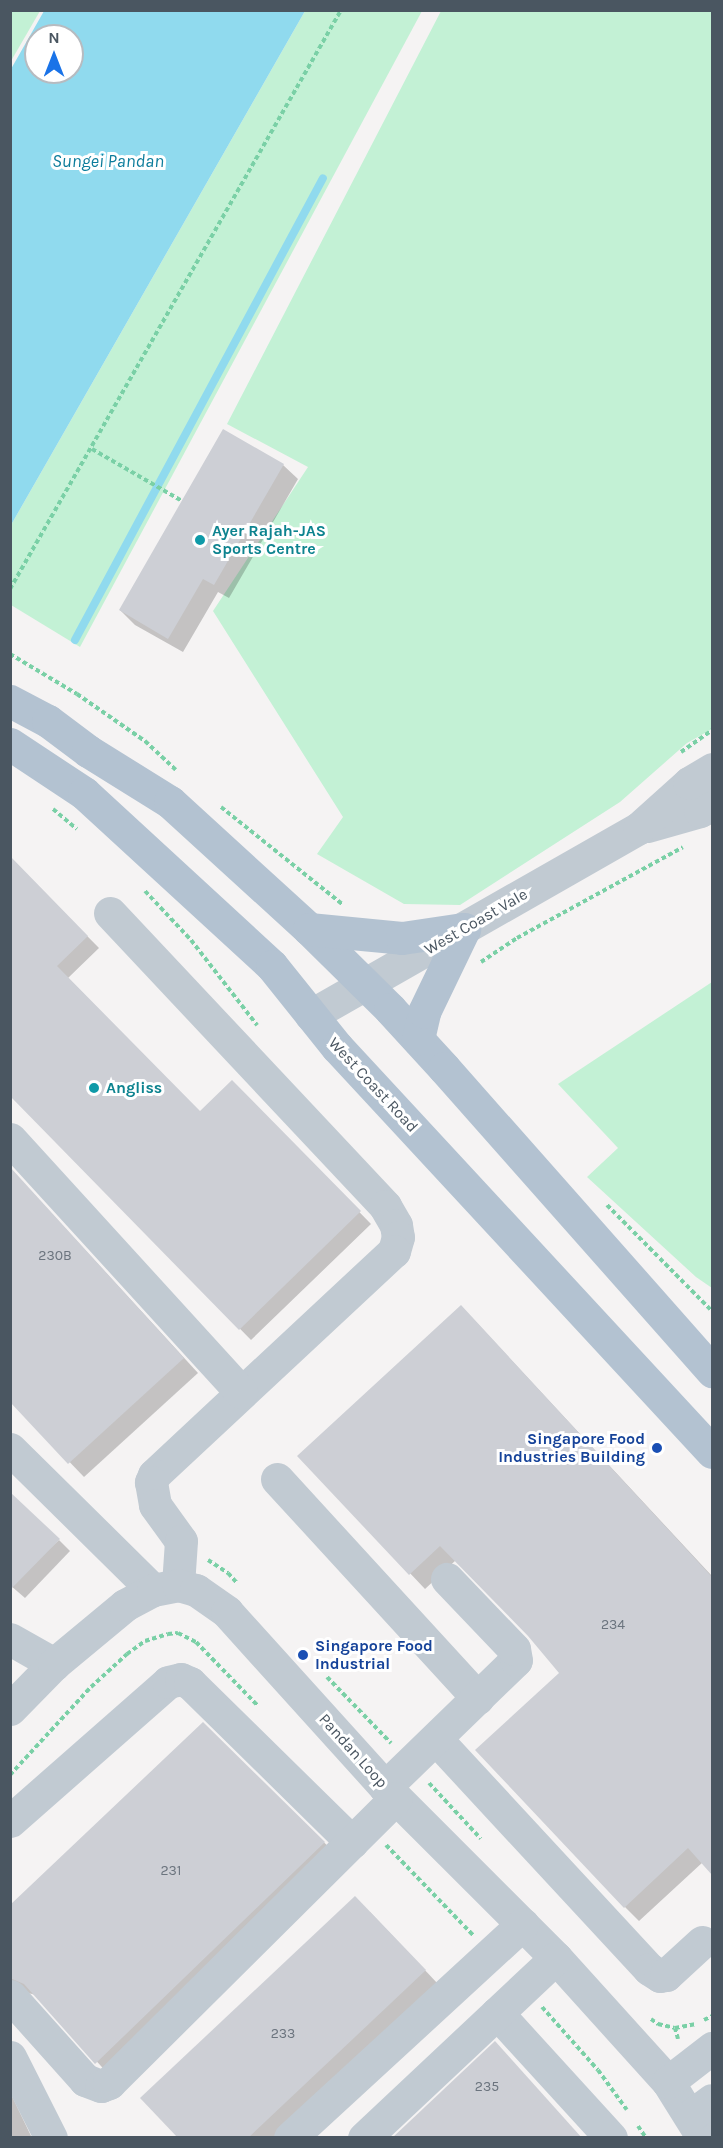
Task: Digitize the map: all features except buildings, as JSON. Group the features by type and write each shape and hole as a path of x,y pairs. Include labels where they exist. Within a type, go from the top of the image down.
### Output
{"main road":[{"path":"10,701 48,721 88,751 170,802 309,929 418,1039 712,1371"},
{"name":"West Coast Road","path":"10,744 84,793 272,966 337,1047 712,1452"},
{"path":"309,929 402,938 464,929"},
{"path":"418,1039 424,1012 464,929"}],"street":[{"name":"West Coast Vale","path":"311,1015 639,828 689,783 712,769"},
{"name":"West Coast Vale","path":"639,828 700,811 712,804"},
{"path":"10,1709 54,1664 125,1605 166,1588 181,1541 155,1506 152,1482 154,1475 394,1251 398,1237 396,1225 385,1206 110,913"},
{"path":"10,1139 241,1392"},
{"path":"10,1449 166,1588"},
{"path":"277,1479 478,1698"},
{"path":"10,1996 85,2080 101,2086 109,2083 352,1842 436,1738 513,1665 517,1654 447,1579"},
{"name":"Pandan Loop","path":"166,1588 196,1590 227,1612 391,1792 556,1958 702,2118"},
{"path":"10,1639 54,1664"},
{"path":"10,1821 168,1682 181,1679 190,1683 352,1842"},
{"path":"436,1738 649,1969 660,1976 666,1975 702,1942"},
{"path":"290,2138 523,1924"},
{"path":"363,2138 556,1958"},
{"path":"497,2013 611,2138"},
{"path":"668,2082 712,2048"},
{"path":"10,2057 51,2138"}],"path":[{"path":"10,590 341,10"},
{"path":"92,449 182,501"},
{"path":"48,805 85,835"},
{"path":"475,968 517,938 684,847"},
{"path":"144,890 191,940 260,1029"},
{"path":"525,1987 598,2070 646,2138"}],"green space":[{"path":"10,11 40,11 32,24 24,24 24,39 11,61"},
{"path":"305,11 422,11 80,647 11,605 11,525"},
{"path":"441,11 712,11 712,729 687,743 620,802 460,905 404,904 317,854 343,817 213,611 308,467 227,424"},
{"path":"712,982 712,1288 696,1277 587,1177 618,1148 558,1084"}],"water":[{"name":"Sungei Pandan","path":"44,11 305,11 11,525 11,69 24,46 24,84 84,84 84,24 37,24"}],"waterway":[{"path":"75,640 323,178"}],"place":[{"name":"Ayer Rajah-JAS Sports Centre","path":"200,540"},
{"name":"Angliss","path":"94,1088"},
{"name":"Singapore Food Industries Building","path":"657,1448"},
{"name":"Singapore Food Industrial","path":"303,1655"}]}
